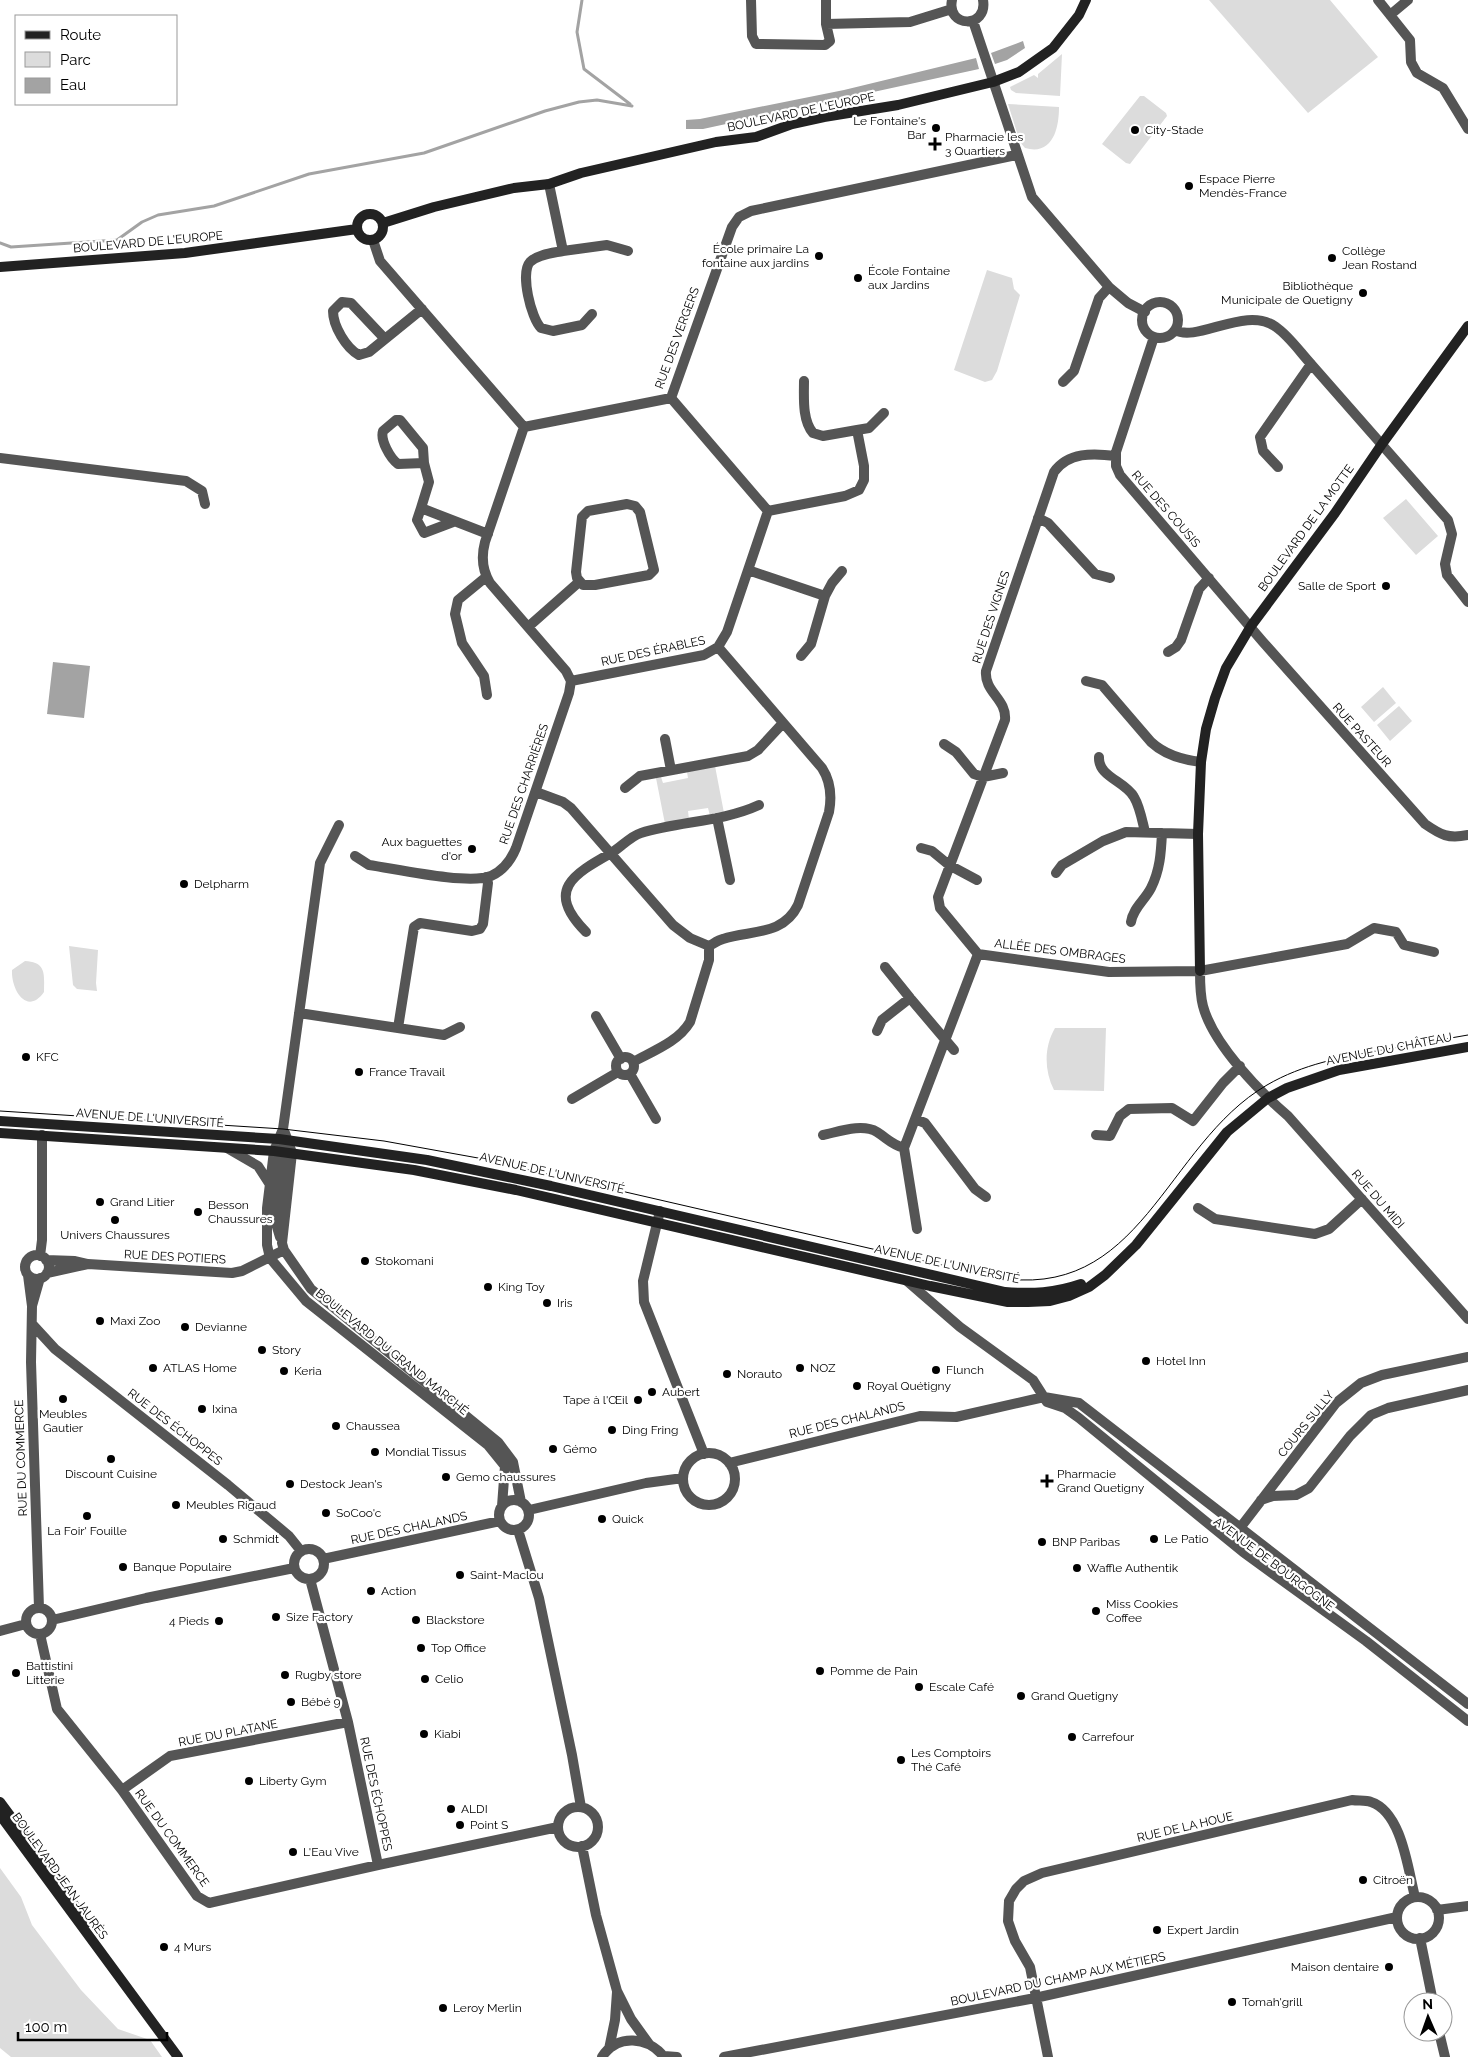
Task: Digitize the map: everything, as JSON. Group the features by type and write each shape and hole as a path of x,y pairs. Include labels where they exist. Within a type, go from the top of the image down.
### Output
{"main road":[{"name":"BOULEVARD DE L'EUROPE","path":"383,223 474,197 522,186 549,184 581,173 716,142 756,136 816,119 898,105 993,82 1030,66 1053,48 1079,16 1086,0"},
{"path":"369,214 378,216 383,223 380,236 373,240 364,238 357,229 359,220 369,214"},
{"name":"BOULEVARD DE L'EUROPE","path":"0,267 185,253 357,229"},
{"name":"BOULEVARD DE LA MOTTE","path":"1200,971 1198,834 1201,762 1206,729 1214,698 1226,668 1251,626 1335,513 1382,444 1467,331"},
{"name":"AVENUE DU CHÂTEAU","path":"1105,1275 1136,1246 1227,1132 1268,1098 1287,1088 1339,1070 1468,1047"},
{"name":"AVENUE DE L'UNIVERSITÉ","path":"0,1121 283,1140 427,1160 660,1210 1006,1292 1035,1294 1063,1290 1105,1275"},
{"name":"AVENUE DE L'UNIVERSITÉ","path":"0,1133 262,1150 432,1174 516,1190 907,1281 1008,1302 1050,1300 1069,1296 1089,1287 1105,1275"},
{"name":"BOULEVARD JEAN JAURÈS","path":"0,1802 59,1882 92,1931 99,1951"},
{"name":"BOULEVARD JEAN JAURÈS","path":"0,1815 178,2057"}],"street":[{"path":"752,0 752,36 756,44 825,45 830,41 826,24 826,0"},
{"path":"826,24 910,22 952,4 958,19 972,21 982,14 983,0"},
{"path":"1378,0 1411,43 1411,62 1417,73 1442,88 1468,129"},
{"path":"1390,14 1408,0"},
{"path":"972,21 1016,155 1034,202 1109,287 1128,303 1145,312"},
{"name":"RUE DES VERGERS","path":"524,427 671,398 706,294 732,227 739,217 751,211 1016,155"},
{"path":"549,184 563,251"},
{"path":"373,240 380,261 524,427 482,556 486,577 566,670 571,681"},
{"path":"592,314 582,325 553,331 543,330 535,321 526,283 527,267 535,259 563,251 607,246 628,251"},
{"path":"1063,382 1074,371 1100,298 1109,287"},
{"path":"385,339 351,303 342,302 333,311 334,319 344,341 359,355 364,354 385,339 422,310"},
{"path":"1156,303 1168,304 1178,320 1175,330 1165,337 1154,337 1149,334 1143,325 1145,312 1150,305 1156,303"},
{"path":"1175,330 1186,334 1242,321 1257,320 1276,327 1311,364 1448,520 1452,534 1445,564 1446,575 1468,602"},
{"path":"1116,456 1154,337"},
{"path":"1278,467 1263,451 1260,437 1311,364"},
{"path":"804,381 804,403 809,428 813,433 823,436 869,428 884,413"},
{"path":"671,398 768,512 845,496 859,490 864,480 864,466 857,430"},
{"path":"424,463 398,464 392,457 383,439 383,430 396,420 402,421 422,446 429,482 417,520 424,533 453,522"},
{"name":"RUE DES VIGNES","path":"978,954 938,905 938,897 1006,716 1004,705 988,685 986,671 1051,478 1060,464 1070,459 1082,455 1116,456"},
{"name":"RUE DES COUSIS","path":"1116,456 1116,466 1120,476 1251,626"},
{"path":"0,458 186,481 202,491 205,504"},
{"path":"622,504 635,506 641,514 649,554 654,566 652,573 595,585 583,585 579,582 576,567 582,517 592,510 622,504"},
{"path":"421,508 488,534"},
{"name":"RUE DES ÉRABLES","path":"571,681 704,655 718,647 727,632 768,512"},
{"path":"1038,518 1048,523 1095,574 1110,578"},
{"path":"748,570 825,596"},
{"path":"801,656 811,644 825,596 832,583 842,571"},
{"path":"486,577 458,600 455,614 462,643 484,676 487,694"},
{"path":"1168,652 1176,647 1181,640 1199,589 1209,578"},
{"path":"528,627 579,582"},
{"name":"RUE PASTEUR","path":"1251,626 1425,824 1442,835 1458,837 1468,835"},
{"path":"709,946 722,939 775,928 787,920 798,905 829,812 831,796 826,775 718,647"},
{"path":"1086,680 1102,685 1151,742 1161,750 1174,756 1201,762"},
{"name":"RUE DES CHARRIÈRES","path":"486,877 500,871 512,857 569,694 571,681"},
{"path":"625,788 640,776 748,756 758,750 783,723"},
{"path":"665,739 671,770"},
{"path":"944,744 956,752 971,771 983,777 1003,774"},
{"path":"1099,757 1101,767 1105,772 1128,788 1135,798 1145,832"},
{"path":"536,792 567,805 673,926 690,938 709,946"},
{"path":"586,932 574,919 564,897 566,888 597,860 610,854 641,833 740,814 759,804"},
{"path":"717,818 730,880"},
{"path":"339,824 320,863 299,1013 444,1035 460,1027"},
{"path":"1056,873 1062,865 1116,835 1126,832 1198,834"},
{"path":"1131,922 1133,914 1147,894 1158,870 1162,833"},
{"path":"921,848 932,851 949,865 977,880"},
{"path":"355,856 369,865 465,879 486,877 488,883 483,924 480,929 472,931 420,923 414,927 398,1028"},
{"path":"1200,971 1347,944 1374,928 1396,932 1404,945 1434,952"},
{"path":"633,1062 678,1037 686,1030 710,960 709,946"},
{"path":"917,1229 904,1148 978,954"},
{"name":"ALLÉE DES OMBRAGES","path":"978,954 1109,972 1200,971"},
{"path":"884,967 954,1050"},
{"name":"BOULEVARD DE LA MOTTE","path":"1200,971 1202,1005 1206,1017 1224,1047 1268,1098"},
{"path":"877,1031 882,1020 910,998"},
{"name":"BOULEVARD DU GRAND MARCHÉ","path":"299,1013 283,1129 283,1152 275,1220 283,1246 311,1289 498,1442 513,1462 521,1502"},
{"path":"596,1016 621,1059"},
{"path":"627,1058 633,1062 634,1068 630,1074 624,1075 618,1072 617,1064 621,1059 627,1058"},
{"path":"1096,1136 1110,1136 1120,1116 1129,1110 1172,1108 1193,1121 1223,1083 1240,1066"},
{"path":"572,1099 618,1072"},
{"path":"630,1074 656,1118"},
{"name":"RUE DU MIDI","path":"1268,1098 1288,1116 1468,1319"},
{"path":"915,1119 925,1123 976,1189 986,1197"},
{"path":"823,1135 868,1129 878,1133 892,1145 904,1148"},
{"path":"42,1136 42,1240 43,1258 49,1266 44,1276 34,1279 25,1270 27,1260 33,1256 43,1258"},
{"name":"BOULEVARD DU GRAND MARCHÉ","path":"283,1140 283,1152 269,1183 266,1231 270,1258 306,1301 488,1445 505,1466 502,1506"},
{"path":"227,1148 258,1166 269,1183"},
{"path":"1198,1208 1215,1219 1315,1234 1328,1229 1362,1199"},
{"path":"660,1210 643,1281 644,1302 704,1454"},
{"name":"RUE DES POTIERS","path":"43,1258 88,1264 232,1273 242,1271 270,1258 283,1246"},
{"name":"RUE DES POTIERS","path":"44,1276 88,1264"},
{"name":"RUE DU COMMERCE","path":"28,1275 32,1306 31,1362 39,1608"},
{"name":"RUE DU COMMERCE","path":"32,1306 44,1276"},
{"path":"907,1281 960,1327 1032,1380 1046,1399"},
{"name":"RUE DES ÉCHOPPES","path":"32,1324 55,1349 228,1485 289,1536 301,1551"},
{"name":"COURS SULLY","path":"1230,1541 1336,1403 1361,1383 1382,1374 1468,1357"},
{"path":"1260,1500 1273,1496 1296,1495 1309,1488 1350,1436 1372,1415 1388,1408 1468,1390"},
{"name":"AVENUE DE BOURGOGNE","path":"1032,1400 1057,1398 1070,1403 1468,1704"},
{"name":"AVENUE DE BOURGOGNE","path":"1046,1399 1073,1414 1230,1541 1366,1641 1468,1721"},
{"name":"RUE DES CHALANDS","path":"848,1433 908,1418 920,1416 956,1417 1032,1400"},
{"name":"AVENUE DE BOURGOGNE","path":"1073,1414 1077,1424 1138,1471 1168,1500 1344,1631 1468,1727"},
{"path":"729,1464 734,1483 732,1491 720,1502 710,1505 699,1503 692,1499 684,1486 683,1478 690,1462 696,1457 711,1454 729,1464 755,1460 846,1437 848,1433 842,1431 832,1432 729,1464"},
{"path":"529,1510 646,1483 683,1478"},
{"path":"510,1500 521,1502 529,1510 528,1522 518,1530 510,1530 500,1521 500,1511 502,1506 510,1500"},
{"name":"RUE DES CHALANDS","path":"323,1559 500,1521"},
{"name":"AVENUE DE BOURGOGNE","path":"1238,1529 1468,1712"},
{"path":"518,1530 539,1598 581,1806"},
{"path":"314,1550 323,1559 321,1572 310,1579 300,1576 294,1568 295,1558 301,1551 314,1550"},
{"path":"52,1620 146,1598 294,1568"},
{"name":"RUE DES ÉCHOPPES","path":"310,1579 348,1722 378,1865 558,1827"},
{"path":"39,1608 46,1610 52,1620 50,1628 40,1634 33,1633 26,1624 29,1613 39,1608"},
{"path":"0,1631 26,1624"},
{"name":"RUE DU COMMERCE","path":"40,1634 57,1709 122,1790 196,1896 210,1903 378,1865"},
{"name":"RUE DU PLATANE","path":"122,1790 170,1756 348,1722"},
{"name":"RUE DE LA HOUE","path":"1048,2057 1030,1968 1015,1941 1008,1921 1009,1901 1024,1881 1042,1873 1352,1800 1372,1802 1393,1818 1399,1833 1415,1897"},
{"path":"581,1806 593,1812 598,1824 598,1830 593,1841 582,1846 568,1844 563,1840 558,1827 562,1814 574,1807 581,1806"},
{"path":"582,1846 596,1915 617,1991 631,2019 649,2044 664,2056 677,2057"},
{"path":"1415,1897 1428,1900 1437,1910 1439,1918 1434,1931 1420,1938 1406,1935 1401,1930 1397,1917 1402,1904 1415,1897"},
{"path":"1437,1910 1468,1906"},
{"name":"BOULEVARD DU CHAMP AUX MÉTIERS","path":"724,2057 1035,1998 1397,1917"},
{"path":"1420,1938 1431,1992"},
{"path":"605,2053 615,2020 617,1991"},
{"path":"605,2053 621,2042 633,2040 649,2044"},
{"path":"1442,2042 1444,2057"}],"green space":[{"path":"1209,0 1330,0 1378,57 1308,113"},
{"path":"1062,54 1060,96 1016,93 1011,90 1010,87 1034,75 1038,78 1038,74"},
{"name":"City-Stade","path":"1140,96 1144,96 1166,113 1167,116 1130,164 1126,163 1102,144"},
{"path":"1008,104 1059,107 1056,131 1048,144 1042,148 1025,148 1020,142"},
{"path":"987,270 1012,278 1014,289 1020,295 997,371 992,380 985,382 954,370"},
{"path":"1406,499 1438,536 1416,555 1383,518"},
{"path":"1383,687 1396,703 1374,722 1361,707"},
{"path":"1399,706 1412,721 1390,741 1377,725"},
{"path":"715,766 724,813 710,816 708,808 688,811 689,820 665,824 656,778 661,777 663,783 688,778 687,772"},
{"path":"69,946 98,950 97,991 77,989 73,985"},
{"path":"25,961 37,964 41,967 44,975 44,992 38,999 32,1002 21,998 12,978 12,970"},
{"path":"1055,1028 1106,1028 1104,1091 1054,1090 1048,1075 1047,1051"},
{"path":"0,1868 21,1897 32,1925 81,1990 118,2029 150,2040 162,2057 11,2057 0,2048"}],"water":[{"path":"1023,41 1025,48 1007,60 995,64 991,53"},
{"path":"976,58 979,69 703,129 686,129 686,120 700,119 844,90"},
{"path":"53,662 90,666 84,718 47,714"}],"waterway":[{"path":"582,0 577,32 584,69 630,104"},
{"path":"0,243 11,247 117,240 142,222 158,215 214,206 309,174 424,153 545,111 579,102 597,100 632,106"}],"tram line":[{"path":"0,1111 283,1129 384,1141 478,1158 994,1277 1044,1279 1085,1267 1118,1244 1147,1214 1202,1144 1232,1112 1267,1085 1295,1072 1338,1059 1468,1035"}],"place":[{"name":"Le Fontaine's Bar","path":"936,128"},
{"name":"City-Stade","path":"1135,130"},
{"name":"Pharmacie les 3 Quartiers","path":"935,144"},
{"name":"Espace Pierre Mendès-France","path":"1189,186"},
{"name":"École primaire La fontaine aux jardins","path":"819,256"},
{"name":"Collège Jean Rostand","path":"1332,258"},
{"name":"École Fontaine aux Jardins","path":"858,278"},
{"name":"Bibliothèque Municipale de Quetigny","path":"1363,293"},
{"name":"Salle de Sport","path":"1386,586"},
{"name":"Aux baguettes d'or","path":"472,849"},
{"name":"Delpharm","path":"184,884"},
{"name":"KFC","path":"26,1057"},
{"name":"France Travail","path":"359,1072"},
{"name":"Grand Litier","path":"100,1202"},
{"name":"Besson Chaussures","path":"198,1212"},
{"name":"Univers Chaussures","path":"115,1220"},
{"name":"Stokomani","path":"365,1261"},
{"name":"King Toy","path":"488,1287"},
{"name":"Iris","path":"547,1303"},
{"name":"Maxi Zoo","path":"100,1321"},
{"name":"Devianne","path":"185,1327"},
{"name":"Story","path":"262,1350"},
{"name":"Hotel Inn","path":"1146,1361"},
{"name":"ATLAS Home","path":"153,1368"},
{"name":"NOZ","path":"800,1368"},
{"name":"Flunch","path":"936,1370"},
{"name":"Keria","path":"284,1371"},
{"name":"Norauto","path":"727,1374"},
{"name":"Royal Quétigny","path":"857,1386"},
{"name":"Aubert","path":"652,1392"},
{"name":"Meubles Gautier","path":"63,1399"},
{"name":"Tape à l'Œil","path":"638,1400"},
{"name":"Ixina","path":"202,1409"},
{"name":"Chaussea","path":"336,1426"},
{"name":"Ding Fring","path":"612,1430"},
{"name":"Gémo","path":"553,1449"},
{"name":"Mondial Tissus","path":"375,1452"},
{"name":"Discount Cuisine","path":"111,1459"},
{"name":"Gemo chaussures","path":"446,1477"},
{"name":"Pharmacie Grand Quetigny","path":"1047,1481"},
{"name":"Destock Jean's","path":"290,1484"},
{"name":"Meubles Rigaud","path":"176,1505"},
{"name":"SoCoo'c","path":"326,1513"},
{"name":"La Foir' Fouille","path":"87,1516"},
{"name":"Quick","path":"602,1519"},
{"name":"Schmidt","path":"223,1539"},
{"name":"Le Patio","path":"1154,1539"},
{"name":"BNP Paribas","path":"1042,1542"},
{"name":"Banque Populaire","path":"123,1567"},
{"name":"Waffle Authentik","path":"1077,1568"},
{"name":"Saint-Maclou","path":"460,1575"},
{"name":"Action","path":"371,1591"},
{"name":"Miss Cookies Coffee","path":"1096,1611"},
{"name":"Size Factory","path":"276,1617"},
{"name":"Blackstore","path":"416,1620"},
{"name":"4 Pieds","path":"219,1621"},
{"name":"Top Office","path":"421,1648"},
{"name":"Pomme de Pain","path":"820,1671"},
{"name":"Battistini Litterie","path":"16,1673"},
{"name":"Rugby store","path":"285,1675"},
{"name":"Celio","path":"425,1679"},
{"name":"Escale Café","path":"919,1687"},
{"name":"Grand Quetigny","path":"1021,1696"},
{"name":"Bébé 9","path":"291,1702"},
{"name":"Kiabi","path":"424,1734"},
{"name":"Carrefour","path":"1072,1737"},
{"name":"Les Comptoirs Thé Café","path":"901,1760"},
{"name":"Liberty Gym","path":"249,1781"},
{"name":"ALDI","path":"451,1809"},
{"name":"Point S","path":"460,1825"},
{"name":"L'Eau Vive","path":"293,1852"},
{"name":"Citroën","path":"1363,1880"},
{"name":"Expert Jardin","path":"1157,1930"},
{"name":"4 Murs","path":"164,1947"},
{"name":"Maison dentaire","path":"1389,1967"},
{"name":"Tomah'grill","path":"1232,2002"},
{"name":"Leroy Merlin","path":"443,2008"}]}
